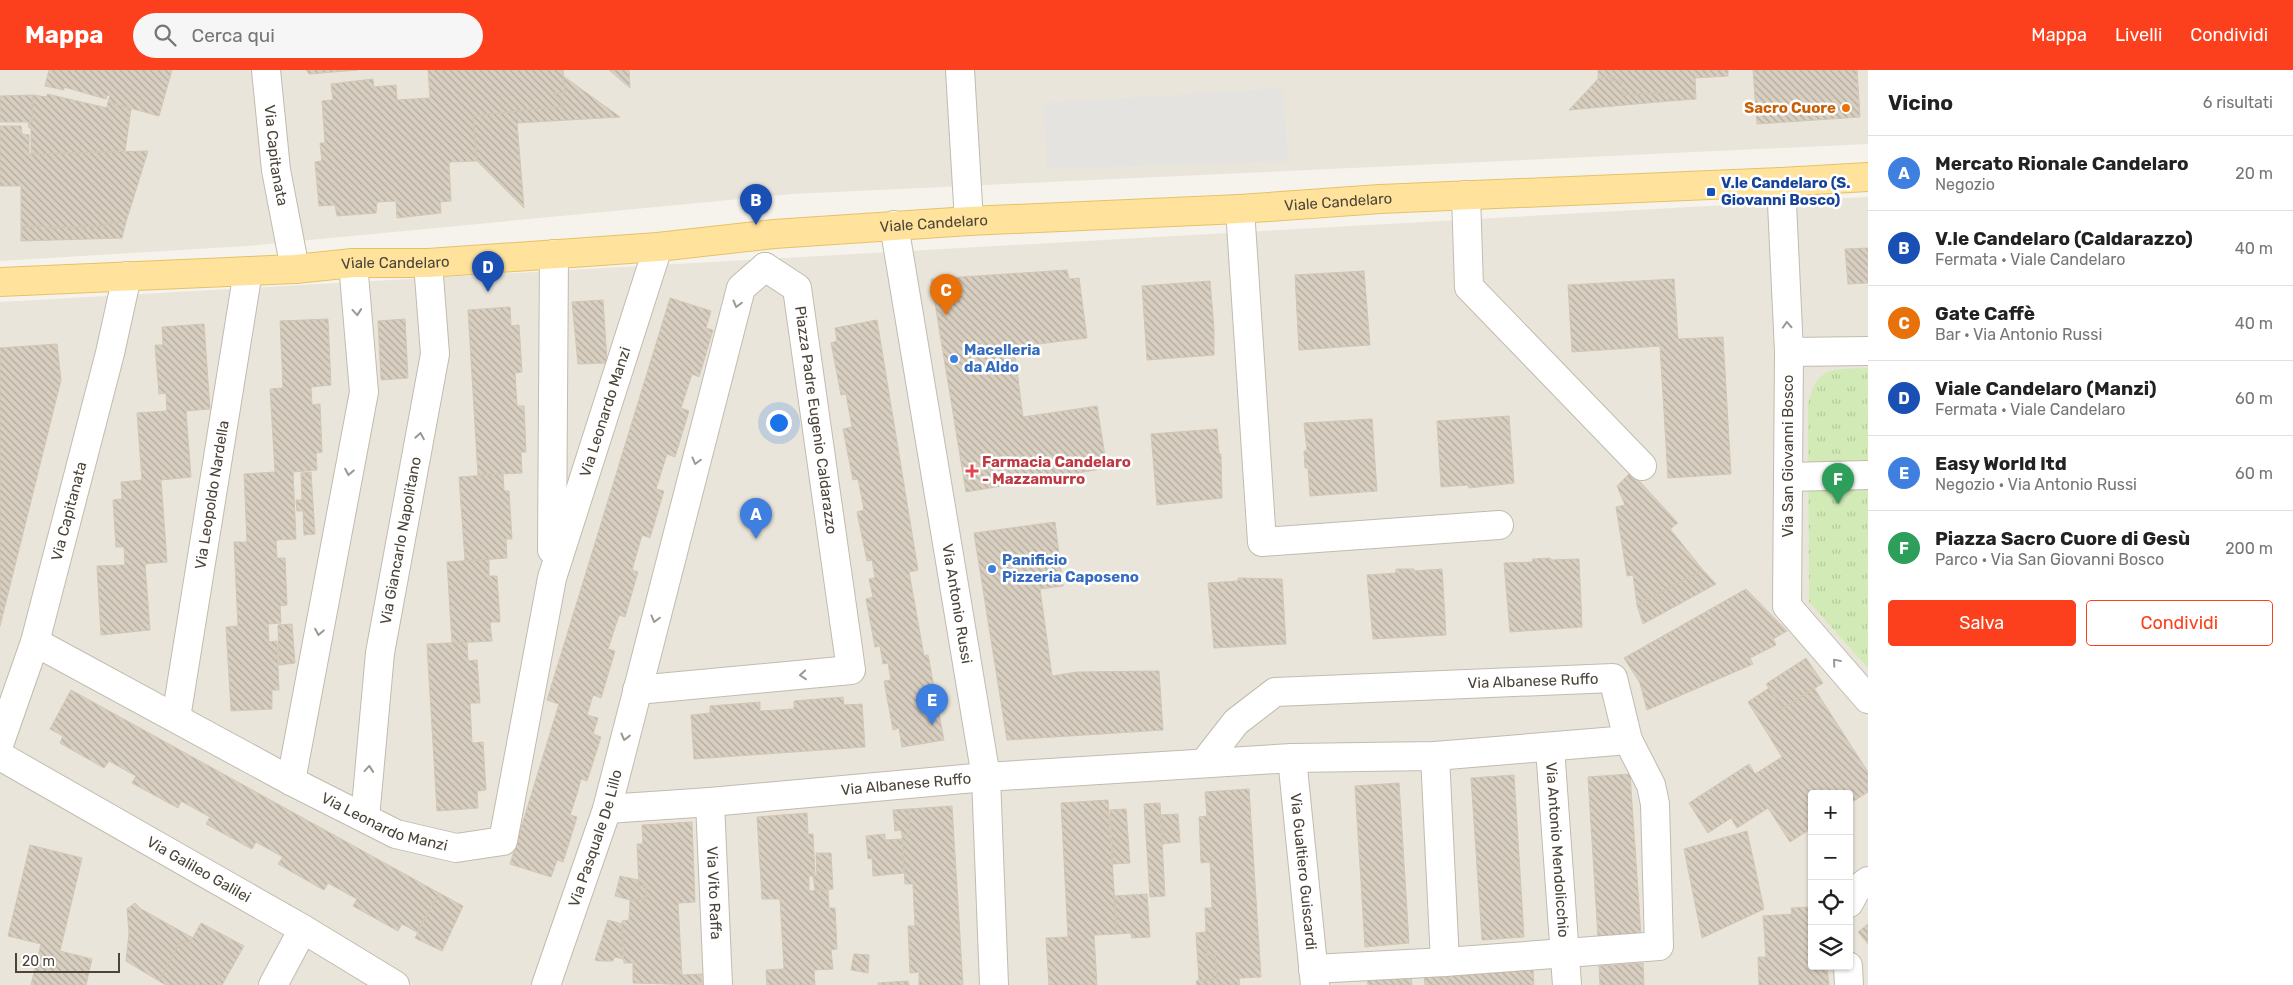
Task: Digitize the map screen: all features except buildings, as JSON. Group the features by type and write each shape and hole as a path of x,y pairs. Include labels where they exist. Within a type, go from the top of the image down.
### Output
{"main road":[{"name":"Viale Candelaro","path":"0,282 295,269 353,263 428,263 658,247 774,234 894,225 1240,209 1466,195 1868,177"}],"street":[{"name":"Via Capitanata","path":"266,70 276,170 295,269"},
{"path":"960,74 969,221"},
{"name":"Via San Giovanni Bosco","path":"1781,182 1789,352 1787,606 1868,698"},
{"path":"1466,195 1469,287 1642,466"},
{"path":"1240,209 1262,542 1499,525"},
{"name":"Via Antonio Russi","path":"894,225 986,777 994,985"},
{"path":"637,690 741,288 765,266 774,234"},
{"name":"Via Leonardo Manzi","path":"35,642 291,781 396,834 456,848 503,841 552,578 658,247"},
{"name":"Via Leonardo Manzi","path":"552,578 554,254"},
{"path":"291,781 364,392 353,263"},
{"name":"Via Giancarlo Napolitano","path":"364,818 380,653 435,354 428,263"},
{"name":"Piazza Padre Eugenio Caldarazzo","path":"637,690 851,670 797,288 765,266"},
{"name":"Via Leopoldo Nardella","path":"176,718 248,271"},
{"name":"Via Capitanata","path":"0,742 35,642 110,353 126,276"},
{"path":"1789,352 1868,352"},
{"path":"1788,477 1868,475"},
{"name":"Via Albanese Ruffo","path":"607,808 710,802 986,777 1292,758 1435,756 1550,748 1628,740 1613,678 1275,692 1236,722 1204,763"},
{"name":"Via Pasquale De Lillo","path":"546,985 607,808 637,690"},
{"name":"Via Antonio Mendolicchio","path":"1565,953 1659,946 1655,804 1651,785 1628,740"},
{"name":"Via Antonio Mendolicchio","path":"1550,748 1567,985"},
{"name":"Via Galileo Galilei","path":"0,756 303,929 395,985"},
{"path":"1435,756 1445,962"},
{"name":"Via Gualtiero Guiscardi","path":"1292,758 1314,977"},
{"name":"Via Vito Raffa","path":"710,802 718,985"},
{"path":"1853,896 1856,890 1868,881"},
{"path":"273,985 303,929"},
{"path":"1314,977 1445,962 1565,953"},
{"path":"1848,970 1849,985"}],"shaded area":[{"path":"0,70 1868,70 1868,144 792,194 247,246 0,261"},
{"path":"1283,88 1288,161 1047,169 1044,103"},
{"path":"1868,197 1868,985 0,985 0,302"}],"green space":[{"path":"1868,368 1868,668 1809,602 1808,406 1815,383 1828,372"}],"place":[{"name":"Sacro Cuore","path":"1846,108"},
{"name":"V.le Candelaro (S. Giovanni Bosco)","path":"1711,192"},
{"name":"V.le Candelaro (Caldarazzo)","path":"756,225"},
{"name":"Viale Candelaro (Manzi)","path":"488,292"},
{"name":"Gate Caffè","path":"946,315"},
{"name":"Macelleria da Aldo","path":"954,359"},
{"name":"Farmacia Candelaro - Mazzamurro","path":"972,471"},
{"name":"Piazza Sacro Cuore di Gesù","path":"1838,504"},
{"name":"Mercato Rionale Candelaro","path":"756,539"},
{"name":"Panificio Pizzeria Caposeno","path":"992,569"},
{"name":"Easy World ltd","path":"932,725"}]}
